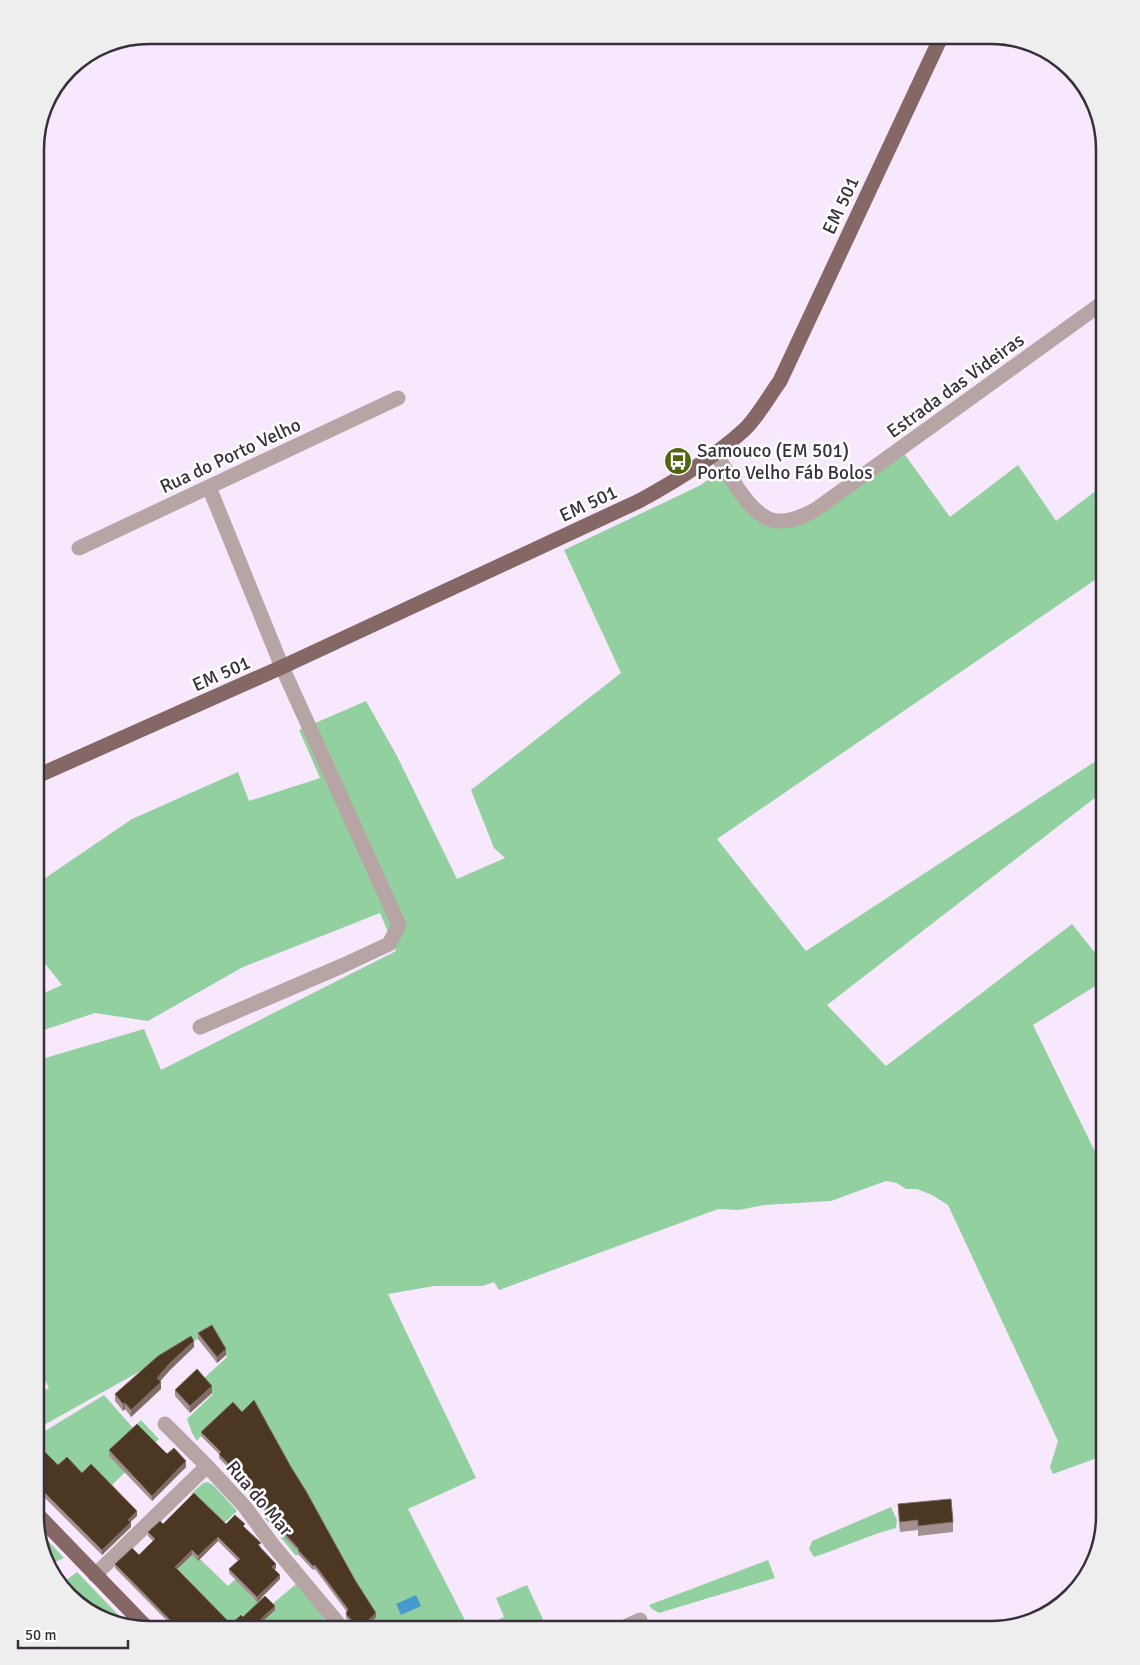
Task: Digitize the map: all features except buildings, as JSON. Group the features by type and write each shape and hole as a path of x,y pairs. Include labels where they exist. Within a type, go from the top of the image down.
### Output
{"main road":[{"name":"EM 501","path":"44,773 282,667 639,501 669,485 715,453 745,429 780,381 938,44"},
{"path":"44,1522 140,1621"}],"street":[{"name":"Estrada das Videiras","path":"715,453 746,500 760,514 776,521 798,518 814,510 1096,307"},
{"name":"Rua do Porto Velho","path":"79,548 398,398"},
{"path":"200,1027 344,966 389,944 399,925 282,667 209,487"},
{"path":"165,1424 207,1466"},
{"name":"Rua do Mar","path":"94,1575 207,1466 245,1507 272,1544 336,1621"}],"green space":[{"path":"900,448 950,517 1018,465 1056,521 1096,491 1096,579 717,839 806,951 1096,761 1096,797 827,1005 886,1066 1072,924 1096,954 1096,986 1033,1025 1096,1154 1096,1458 1053,1474 1050,1467 1058,1441 948,1205 932,1195 917,1189 906,1189 897,1183 886,1181 831,1201 764,1205 739,1210 718,1209 499,1290 494,1282 483,1286 434,1286 388,1294 476,1478 408,1509 465,1621 350,1621 354,1617 376,1617 299,1553 296,1556 263,1516 267,1513 281,1528 302,1508 243,1415 201,1436 197,1441 192,1433 187,1419 213,1394 201,1381 227,1357 212,1331 44,1425 44,1390 49,1388 44,1379 44,1058 144,1029 161,1070 396,951 380,913 243,967 148,1021 95,1013 44,1030 44,993 62,985 44,962 44,879 132,819 238,772 249,801 320,778 299,730 366,701 397,756 457,879 505,858 494,848 471,790 621,673 564,550 701,485 724,467 760,514 798,518"},
{"path":"104,1395 133,1428 141,1420 159,1439 109,1488 58,1470 44,1459 44,1432"},
{"path":"208,1482 237,1511 222,1525 191,1494 203,1483"},
{"path":"891,1507 897,1520 896,1528 814,1557 809,1549 812,1541"},
{"path":"46,1539 64,1558 55,1562"},
{"path":"192,1555 198,1560 200,1559 228,1586 241,1574 248,1593 256,1601 262,1597 270,1606 296,1584 327,1618 320,1621 224,1621 175,1571"},
{"path":"768,1560 775,1578 659,1613 649,1605"},
{"path":"77,1572 121,1617 102,1610 85,1600 66,1581"},
{"path":"527,1585 544,1621 495,1621 504,1617 496,1598"}],"water":[{"path":"416,1595 421,1606 401,1615 396,1604"}],"place":[{"name":"Samouco (EM 501) Porto Velho Fáb Bolos","path":"678,461"}]}
